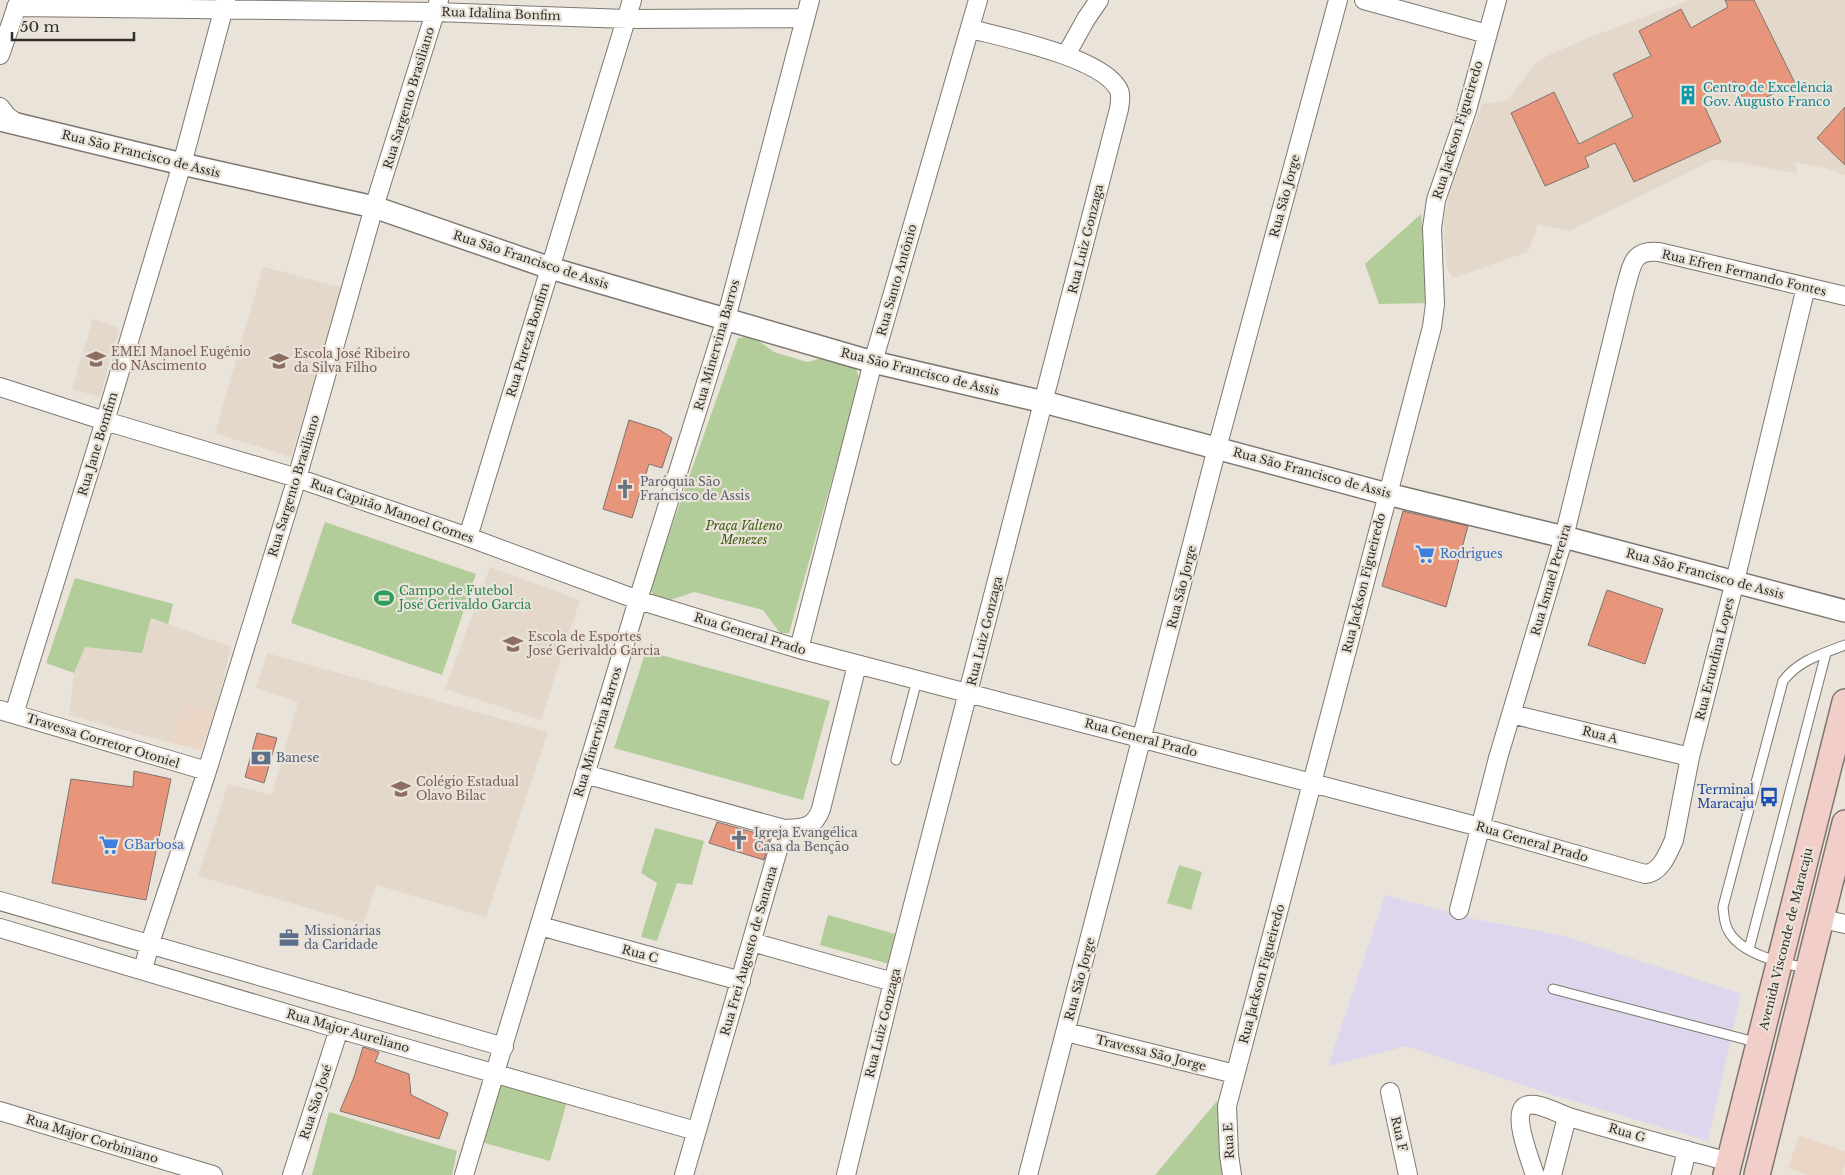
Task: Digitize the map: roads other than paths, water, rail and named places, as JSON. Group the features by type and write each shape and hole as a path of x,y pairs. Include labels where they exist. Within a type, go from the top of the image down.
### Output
{"main road":[{"name":"Avenida Visconde de Maracaju","path":"1727,1168 1845,702"},
{"path":"1759,1174 1809,968 1834,921 1845,823"}],"street":[{"name":"Rua Pureza Bonfim","path":"468,537 632,0"},
{"name":"Rua Minervina Barros","path":"464,1175 638,600 726,318 810,0"},
{"name":"Rua Santo Antônio","path":"799,649 873,362 978,0"},
{"path":"971,28 1066,55 1099,0"},
{"name":"Rua São Jorge","path":"1028,1175 1217,448 1338,0"},
{"path":"1364,0 1487,34"},
{"name":"Rua Jackson Figueiredo","path":"1227,1106 1432,328 1435,304 1432,228 1436,200 1467,110 1497,0"},
{"name":"Rua Idalina Bonfim","path":"18,3 438,6 627,18 805,18"},
{"path":"0,56 18,3"},
{"name":"Rua Jane Bomfim","path":"7,712 105,421 182,164 224,5"},
{"name":"Rua Sargento Brasiliano","path":"143,970 207,771 297,478 374,207 438,6"},
{"name":"Rua Luiz Gonzaga","path":"846,1175 893,982 1119,109 1120,96 1118,88 1098,71 1066,55"},
{"path":"0,107 9,122"},
{"name":"Rua São Francisco de Assis","path":"9,122 182,164 374,207 550,268 873,362 1044,402 1387,494 1564,537 1845,611"},
{"name":"Rua Efren Fernando Fontes","path":"1643,252 1659,252 1845,296"},
{"name":"Rua Ismael Pereira","path":"1459,910 1511,714 1564,537 1625,289 1633,263 1643,252"},
{"name":"Rua Erundina Lopes","path":"1645,874 1654,872 1658,868 1674,840 1690,757 1735,582 1806,287"},
{"name":"Rua Capitão Manoel Gomes","path":"0,387 105,421 297,478 468,537 638,600"},
{"name":"Rua General Prado","path":"638,600 857,665 1313,782 1645,874"},
{"path":"585,774 784,829 802,828 814,823 818,817 857,665"},
{"name":"Travessa Corretor Otoniel","path":"7,712 207,771"},
{"name":"Rua A","path":"1511,714 1690,757"},
{"name":"Rua Frei Augusto de Santana","path":"684,1175 784,829"},
{"path":"0,901 504,1047"},
{"name":"Rua C","path":"540,926 740,981"},
{"name":"Rua Major Aureliano","path":"0,928 339,1029 696,1131"},
{"path":"752,942 893,982"},
{"name":"Rua São José","path":"292,1175 339,1029"},
{"name":"Travessa São Jorge","path":"1066,1032 1235,1074"},
{"name":"Rua F","path":"1390,1092 1408,1175"},
{"path":"1535,1175 1523,1137 1521,1123 1521,1110 1534,1104 1567,1116 1552,1175"},
{"name":"Rua E","path":"1227,1106 1229,1155 1232,1175"},
{"name":"Rua Major Corbiniano","path":"0,1111 213,1175"},
{"name":"Rua G","path":"1567,1116 1687,1150 1727,1168"},
{"path":"1682,1175 1687,1150"}],"lane":[{"path":"1809,968 1780,963 1736,941 1725,924 1724,907 1726,892 1783,681 1796,666 1845,645"},
{"path":"1749,949 1826,653"},
{"path":"896,760 917,680"},
{"path":"1553,989 1759,1043"}],"place":[{"name":"Centro de Excelência Gov. Augusto Franco","path":"1688,95"},
{"name":"EMEI Manoel Eugênio do NAscimento","path":"96,359"},
{"name":"Escola José Ribeiro da Silva Filho","path":"279,361"},
{"name":"Paróquia São Francisco de Assis","path":"625,489"},
{"name":"Rodrigues","path":"1425,554"},
{"name":"Campo de Futebol José Gerivaldo Garcia","path":"384,598"},
{"name":"Escola de Esportes José Gerivaldo Garcia","path":"513,644"},
{"name":"Banese","path":"261,758"},
{"name":"Colégio Estadual Olavo Bilac","path":"401,789"},
{"name":"Terminal Maracaju","path":"1769,797"},
{"name":"Igreja Evangélica Casa da Benção","path":"739,840"},
{"name":"GBarbosa","path":"109,845"},
{"name":"Missionárias da Caridade","path":"289,938"}],"park label":[{"name":"Praça Valteno Menezes","path":"744,533"}]}
